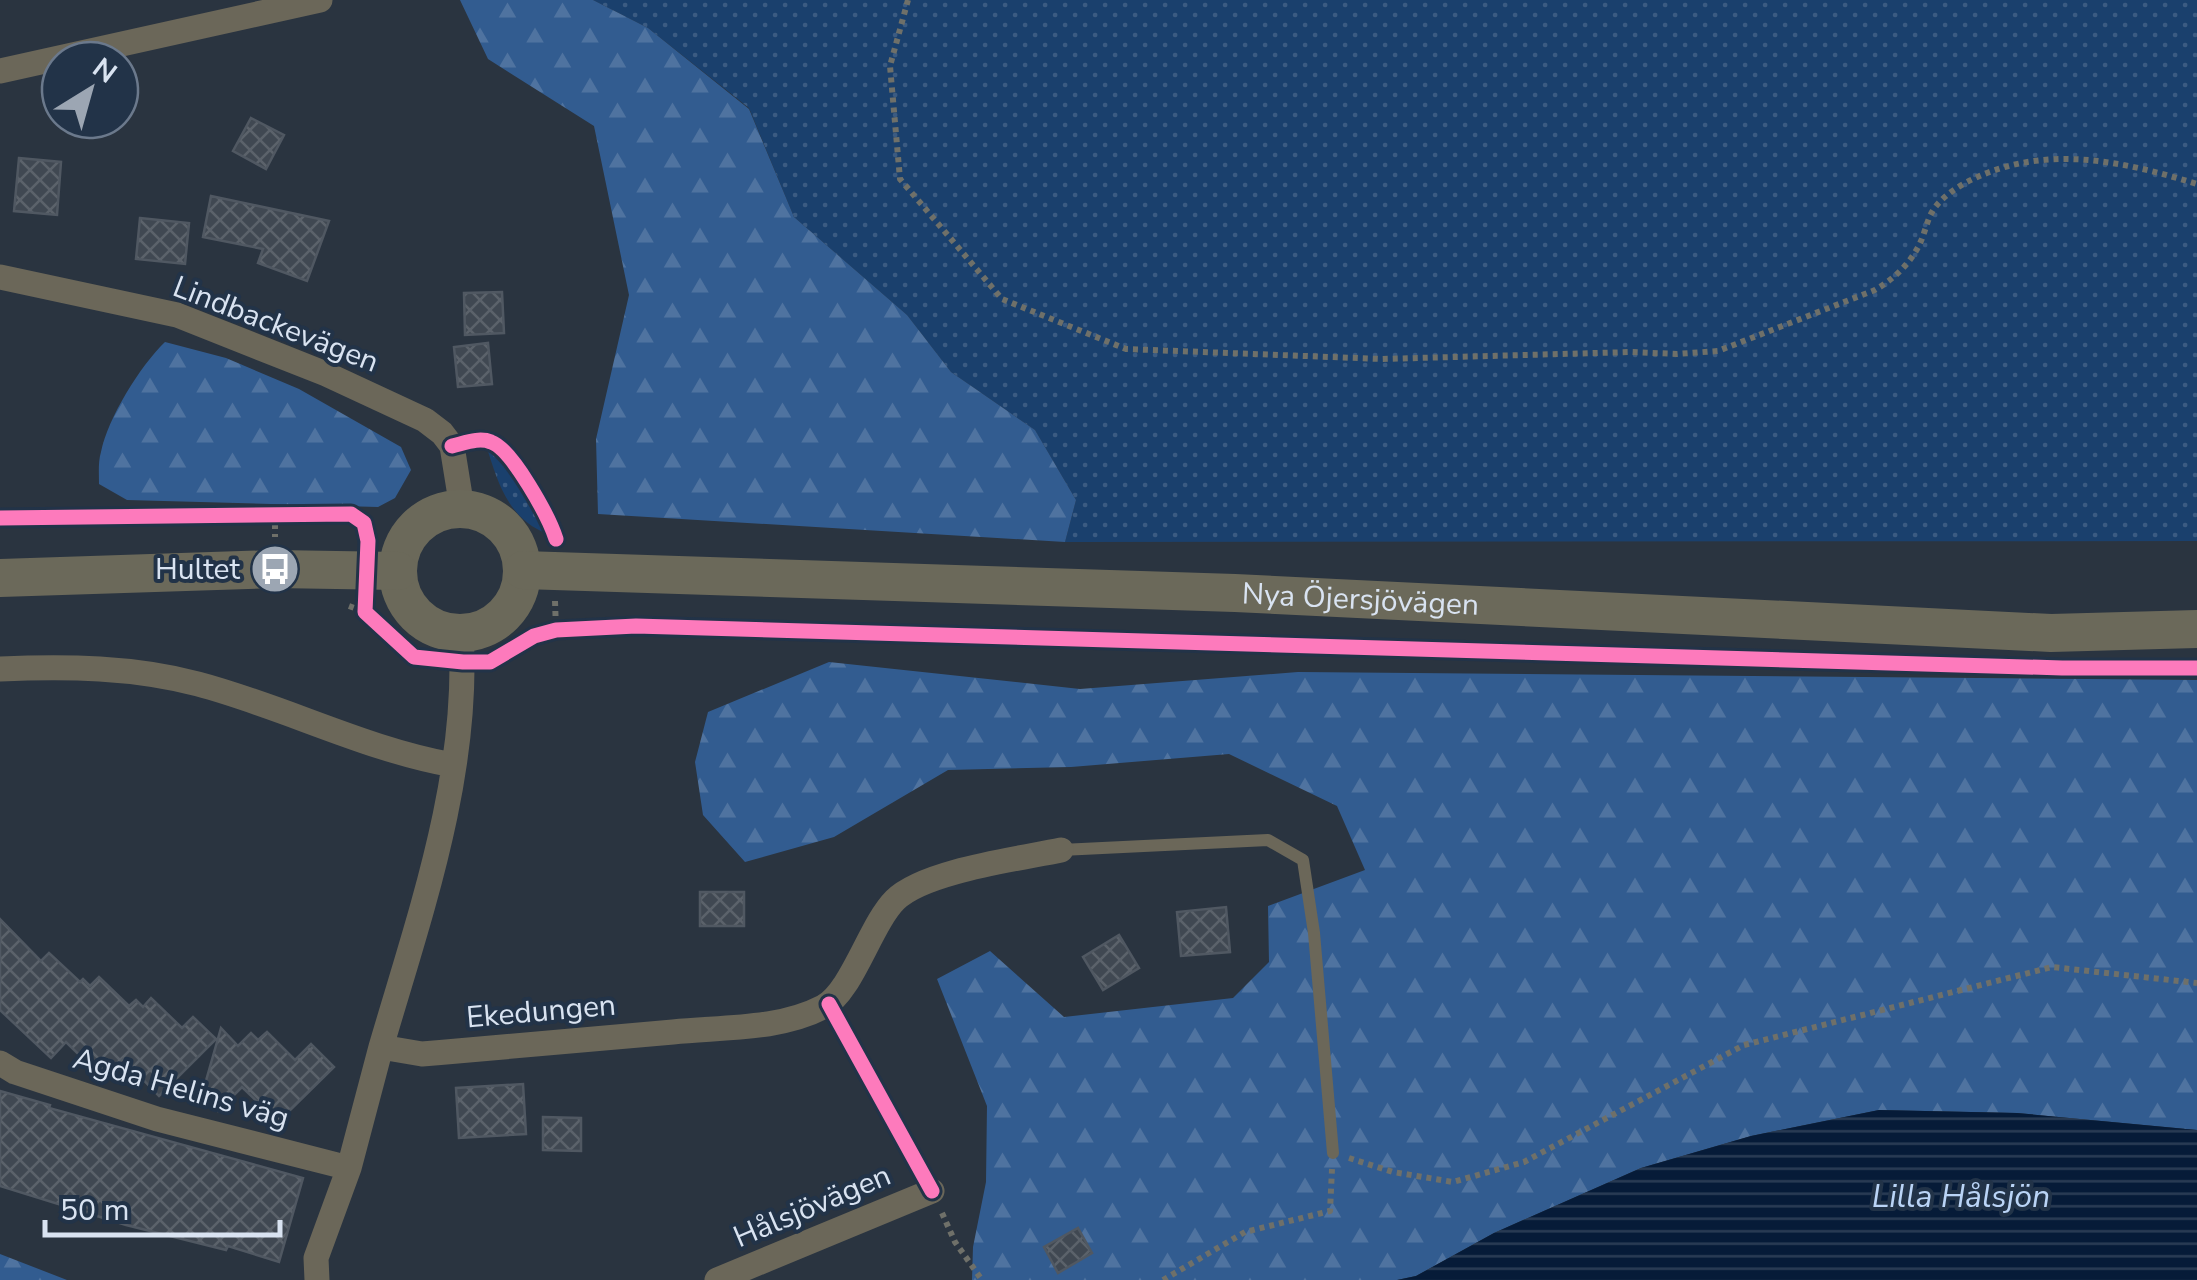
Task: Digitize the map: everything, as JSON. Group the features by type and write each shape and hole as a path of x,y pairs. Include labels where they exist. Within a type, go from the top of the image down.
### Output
{"street":[{"path":"0,71 320,0"},
{"name":"Lindbackevägen","path":"0,278 177,315 326,374 425,420 452,446 462,508"},
{"path":"462,508 492,517 505,527 514,540 522,570 514,602 505,614 492,624 461,633 445,631 416,616 400,587 398,571 400,555 416,526 445,510 462,508"},
{"path":"0,578 274,569 398,571"},
{"name":"Nya Öjersjövägen","path":"522,570 1235,592 2051,632 2197,629"},
{"path":"317,1280 316,1258 349,1168 428,887 453,765 463,662 461,633"},
{"path":"0,670 96,668 196,684 373,746 453,765"},
{"name":"Ekedungen","path":"381,1047 422,1054 782,1022 807,1015 830,1004 886,911 910,887 1061,850"},
{"name":"Agda Helins väg","path":"0,1062 14,1072 140,1114 349,1168"},
{"name":"Hålsjövägen","path":"717,1280 932,1191"}],"lane":[{"path":"1061,850 1268,840 1303,860 1314,933 1333,1153"}],"path":[{"path":"908,0 890,66 900,179 1002,299 1126,349 1382,358 1718,351 1894,279 1919,247 1932,211 1958,186 1986,173 2018,163 2092,159 2197,184"},
{"path":"275,514 275,538"},
{"path":"1163,1280 1245,1232 1330,1212 1333,1153 1393,1172 1453,1182 1524,1162 1744,1046 2052,967 2197,983"},
{"path":"932,1191 955,1242 982,1280"}],"shaded area":[{"path":"593,0 2197,0 2197,541 1065,542 1076,500 1035,430 951,372 907,315 794,217 749,108 648,28"},
{"path":"486,445 535,496 548,534 523,519 506,498"}],"green space":[{"path":"460,0 593,0 648,28 749,109 794,217 907,315 951,372 1035,430 1076,500 1065,542 598,514 596,439 629,295 594,126 488,59"},
{"path":"165,342 226,358 299,389 401,447 411,470 395,498 378,507 127,500 99,484 100,456 110,424 136,378"},
{"path":"829,662 1080,689 1298,672 2197,680 2197,1130 2017,1113 1879,1110 1751,1136 1641,1168 1494,1233 1416,1276 1397,1280 972,1280 973,1247 986,1182 987,1106 937,979 990,951 1064,1017 1233,998 1269,962 1268,906 1365,870 1337,806 1229,754 1071,767 948,770 834,837 745,862 703,815 695,762 708,712"},
{"path":"0,1254 67,1280 0,1280"}],"water":[{"name":"Lilla Hålsjön","path":"1879,1110 2017,1113 2197,1130 2197,1280 1397,1280 1416,1276 1494,1233 1641,1168 1751,1136"}],"building":[{"path":"251,118 284,135 266,169 233,151"},
{"path":"19,158 61,162 57,215 14,211"},
{"path":"211,196 329,221 307,281 258,263 263,249 203,237"},
{"path":"140,218 189,223 185,264 136,259"},
{"path":"502,292 504,333 465,335 464,293"},
{"path":"488,343 492,384 458,387 454,347"},
{"path":"700,892 744,892 744,926 700,926"},
{"path":"1226,907 1230,952 1181,956 1177,912"},
{"path":"0,919 41,961 49,953 80,982 83,979 90,986 99,977 129,1006 136,1000 143,1007 151,998 182,1028 193,1017 216,1039 159,1096 123,1059 104,1079 66,1042 51,1058 0,1010"},
{"path":"1119,935 1139,968 1103,990 1083,957"},
{"path":"221,1028 238,1046 251,1033 258,1040 267,1032 295,1060 311,1044 334,1067 278,1122 242,1087 218,1111 202,1095"},
{"path":"523,1084 526,1134 459,1138 456,1088"},
{"path":"0,1091 303,1178 279,1262 228,1246 226,1250 126,1225 0,1186"},
{"path":"543,1117 581,1118 581,1151 543,1150"},
{"path":"1078,1228 1092,1253 1058,1273 1044,1247"}],"cycle path":[{"path":"452,446 482,440 500,447 529,485 556,539"},
{"path":"0,518 351,514 364,523 368,541 365,612 414,657 463,662 490,662 534,636 556,630 636,626 2062,668 2197,668"},
{"path":"829,1004 932,1191"}],"place":[{"name":"Hultet","path":"275,569"}]}
